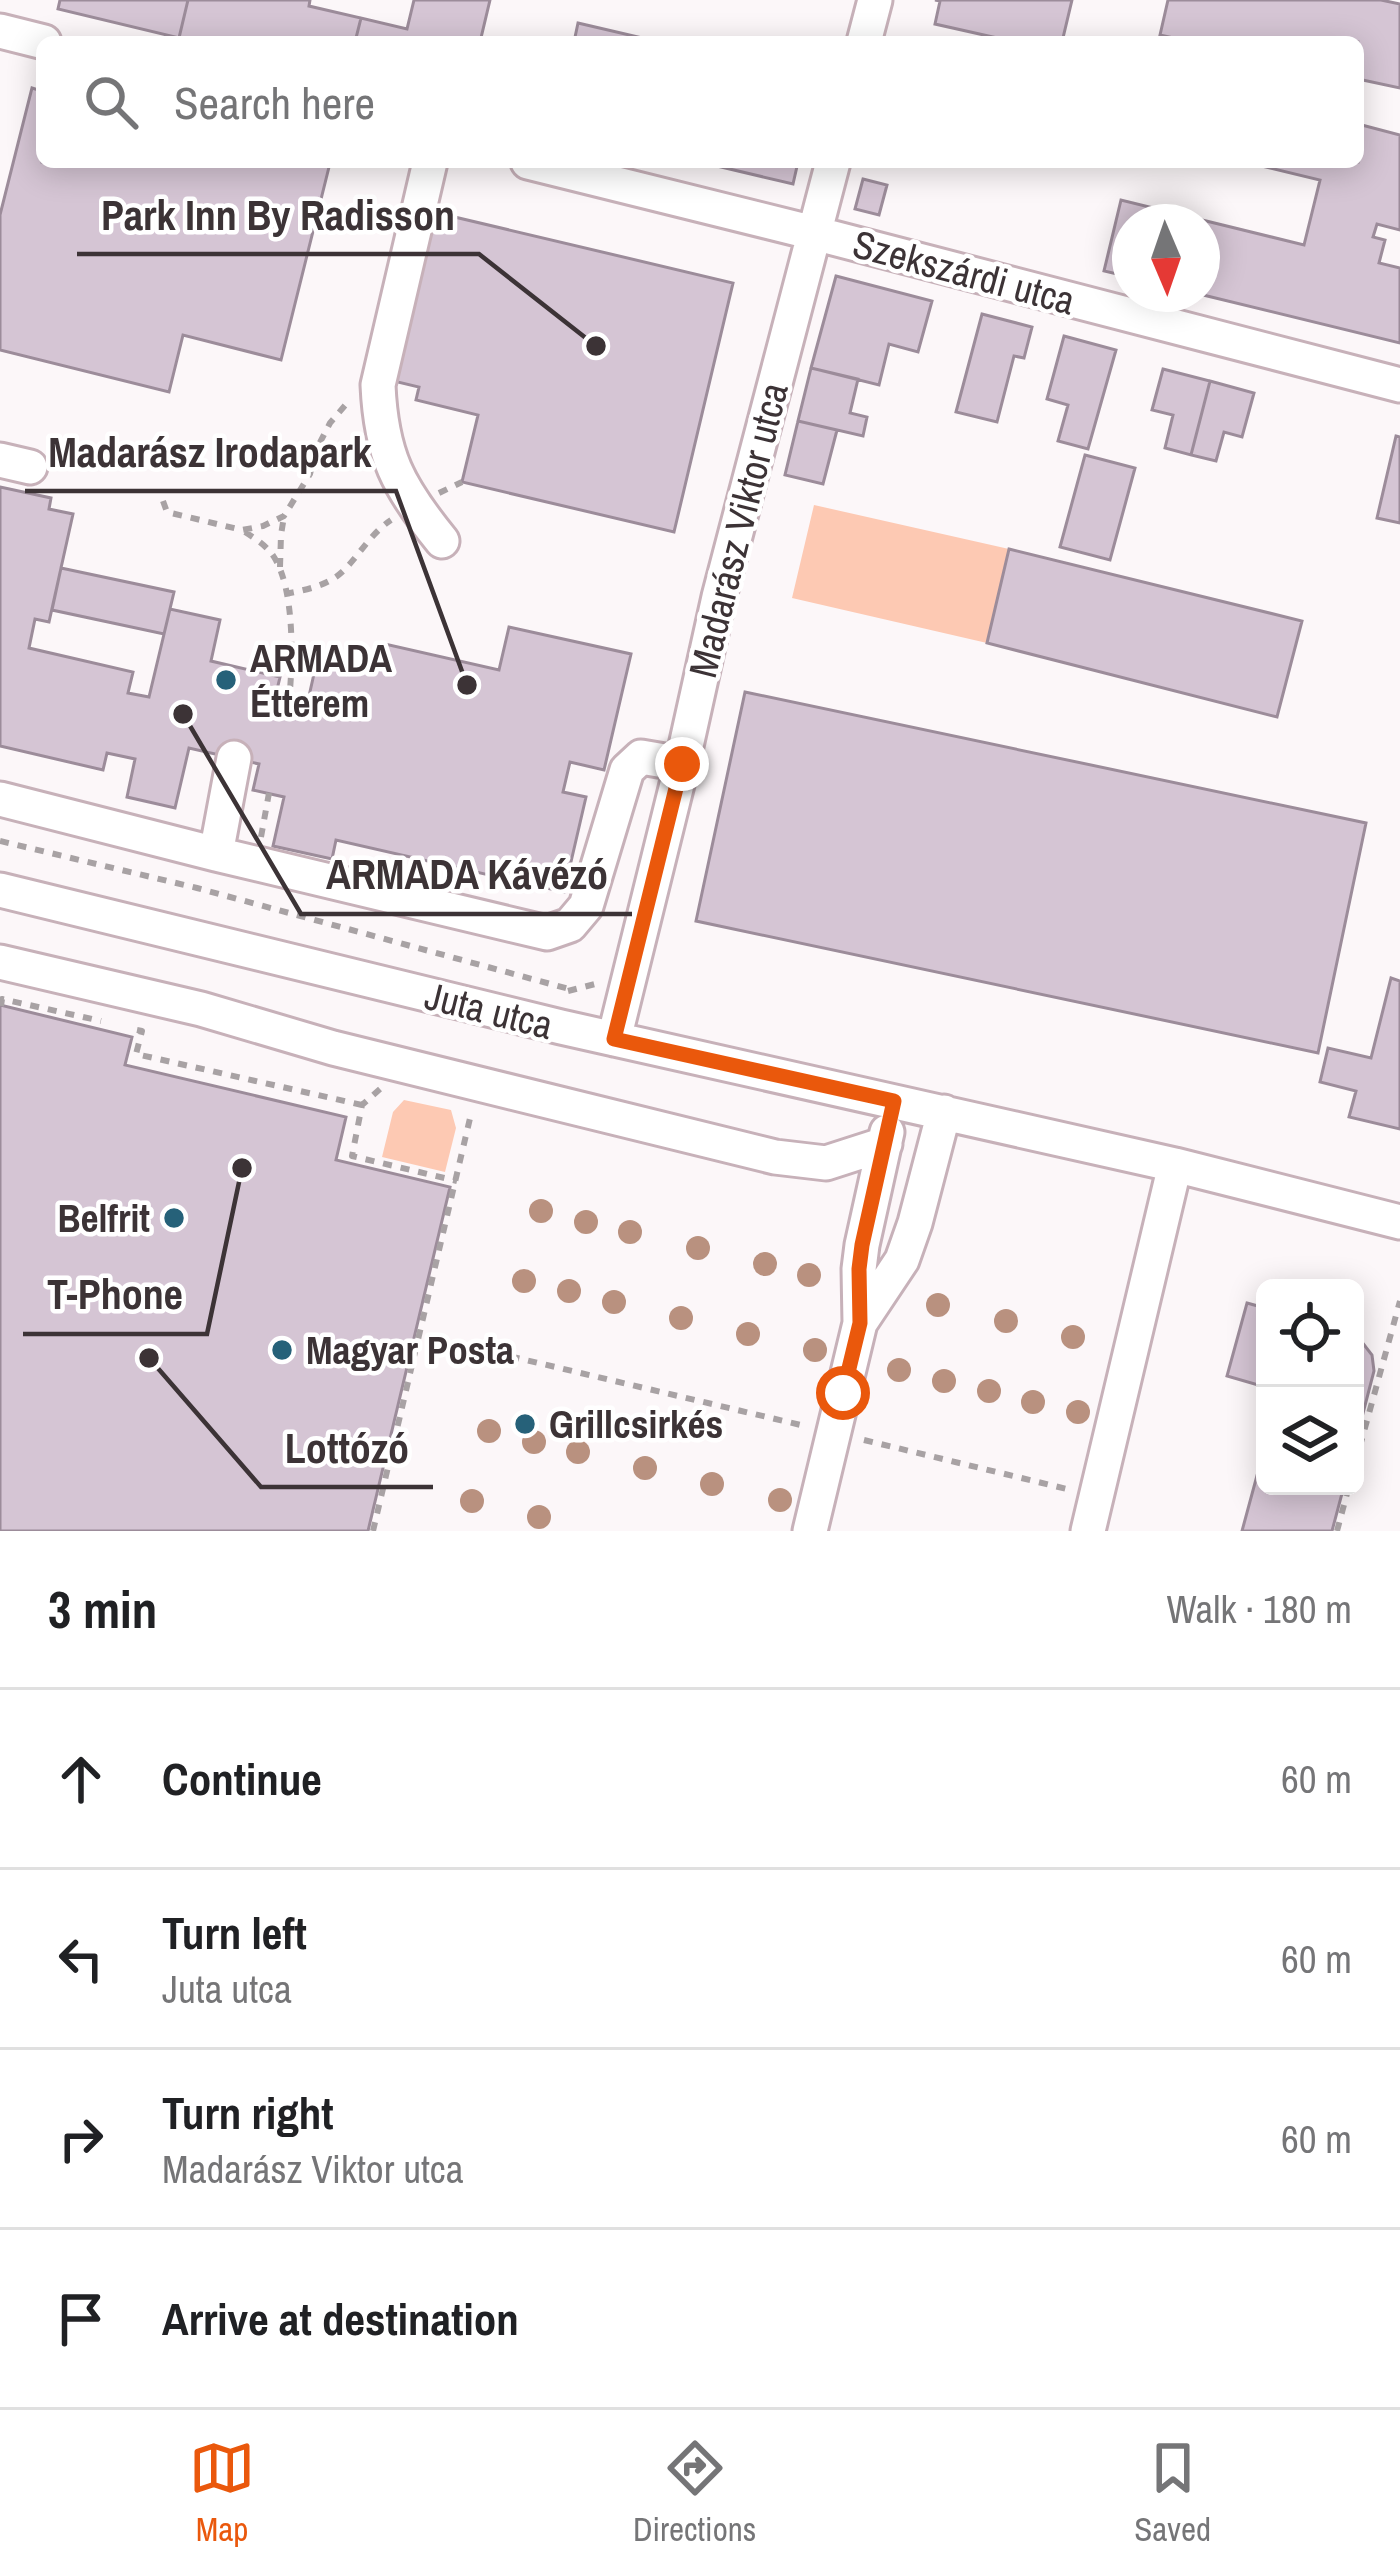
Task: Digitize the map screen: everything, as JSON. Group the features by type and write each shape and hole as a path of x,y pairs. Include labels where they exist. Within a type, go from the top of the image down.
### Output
{"street":[{"path":"865,36 874,0"},
{"path":"0,31 36,40"},
{"path":"429,168 378,385 391,465 412,505 442,541"},
{"name":"Szekszárdi utca","path":"551,168 1400,385"},
{"name":"Madarász Viktor utca","path":"614,1039 719,597 830,168"},
{"path":"0,799 547,933 570,926 586,906 627,770 625,753 682,764"},
{"path":"216,854 234,758"},
{"name":"Juta utca","path":"0,890 1400,1222"},
{"path":"0,962 792,1160 826,1163 884,1144"},
{"path":"811,1531 860,1323 861,1257 894,1101"},
{"path":"860,1323 902,1260 944,1112"},
{"path":"1088,1531 1175,1165"}],"path":[{"path":"289,701 292,628 280,569 284,517 310,474 330,423 350,400 378,385"},
{"path":"285,594 309,590 339,575 377,529 412,505 462,482"},
{"path":"163,501 167,512 242,530 272,552 280,569"},
{"path":"242,530 284,517"},
{"path":"256,864 269,793"},
{"path":"0,841 197,888 569,989"},
{"path":"1,1006 2,999 142,1031 136,1054 362,1105"},
{"path":"381,1088 362,1105 352,1156 457,1181"},
{"path":"373,1531 473,1106"},
{"path":"1364,1431 1400,1301"},
{"path":"458,1344 1096,1496"},
{"path":"1337,1531 1347,1495"}],"shaded area":[{"path":"814,505 1009,549 987,643 792,598"},
{"path":"404,1100 451,1110 456,1128 445,1172 382,1157 393,1112"}],"building":[{"path":"60,0 188,0 179,36 58,9"},
{"path":"188,0 310,0 309,6 361,18 356,36 179,36"},
{"path":"414,0 490,0 481,36 356,36 361,18 407,29"},
{"path":"935,0 1072,0 1063,36 988,36 935,24 940,1"},
{"path":"1168,0 1381,0 1400,4 1400,88 1364,80 1364,36 1160,35"},
{"path":"578,23 634,36 575,36"},
{"path":"32,88 36,89 36,168 329,168 281,360 183,335 169,392 0,350 0,215"},
{"path":"1364,126 1400,135 1400,230 1377,224 1373,237 1385,240 1379,263 1400,268 1400,343 1220,299 1220,224 1304,245 1320,180 1270,168 1364,168"},
{"path":"725,168 797,168 793,184"},
{"path":"863,179 887,185 879,215 855,209"},
{"path":"425,210 733,283 674,532 462,482 478,415 416,400 419,387 385,379"},
{"path":"1112,238 1112,273 1104,271"},
{"path":"836,276 932,301 918,352 889,344 879,385 811,368"},
{"path":"982,314 1032,327 1024,358 1014,356 997,422 956,412"},
{"path":"1064,336 1116,350 1088,449 1058,441 1068,405 1047,399"},
{"path":"811,368 858,379 850,413 867,417 863,436 798,421"},
{"path":"1163,369 1210,381 1191,455 1165,448 1173,415 1152,410"},
{"path":"1210,381 1254,393 1242,437 1224,432 1216,461 1191,455"},
{"path":"798,421 837,430 823,484 785,475"},
{"path":"1396,436 1400,437 1400,523 1377,518"},
{"path":"1085,455 1135,468 1110,560 1060,547"},
{"path":"0,487 51,498 49,509 73,514 49,622 35,619 29,648 133,672 128,693 149,697 170,609 220,620 211,661 280,677 275,698 307,705 318,656 379,670 385,644 499,670 509,627 631,654 604,770 570,762 563,792 586,797 564,892 336,840 332,859 273,846 284,797 253,790 259,764 189,748 175,808 127,797 135,759 107,753 103,770 0,746"},
{"path":"1009,549 1302,621 1277,717 987,643"},
{"path":"61,568 174,592 164,634 52,610"},
{"path":"745,692 1366,823 1318,1053 696,921"},
{"path":"1391,978 1400,981 1400,1129 1349,1117 1356,1091 1320,1082 1328,1048 1371,1058"},
{"path":"0,1005 132,1037 125,1065 346,1117 336,1160 450,1187 368,1531 0,1531"},
{"path":"1247,1303 1256,1306 1256,1384 1227,1376"},
{"path":"1364,1345 1372,1355 1374,1371 1364,1409"},
{"path":"1256,1479 1256,1495 1342,1495 1332,1531 1242,1531"}],"place":[{"name":"Park Inn By Radisson","path":"596,346"},
{"name":"ARMADA Étterem","path":"226,680"},
{"name":"Madarász Irodapark","path":"467,685"},
{"name":"ARMADA Kávézó","path":"183,714"},
{"name":"T-Phone","path":"242,1168"},
{"name":"Belfrit","path":"174,1218"},
{"name":"Magyar Posta","path":"282,1350"},
{"name":"Lottózó","path":"149,1358"},
{"name":"Grillcsirkés","path":"525,1424"}],"route":[{"path":"682,764 614,1039 894,1101 862,1245 860,1323 843,1393"}]}
